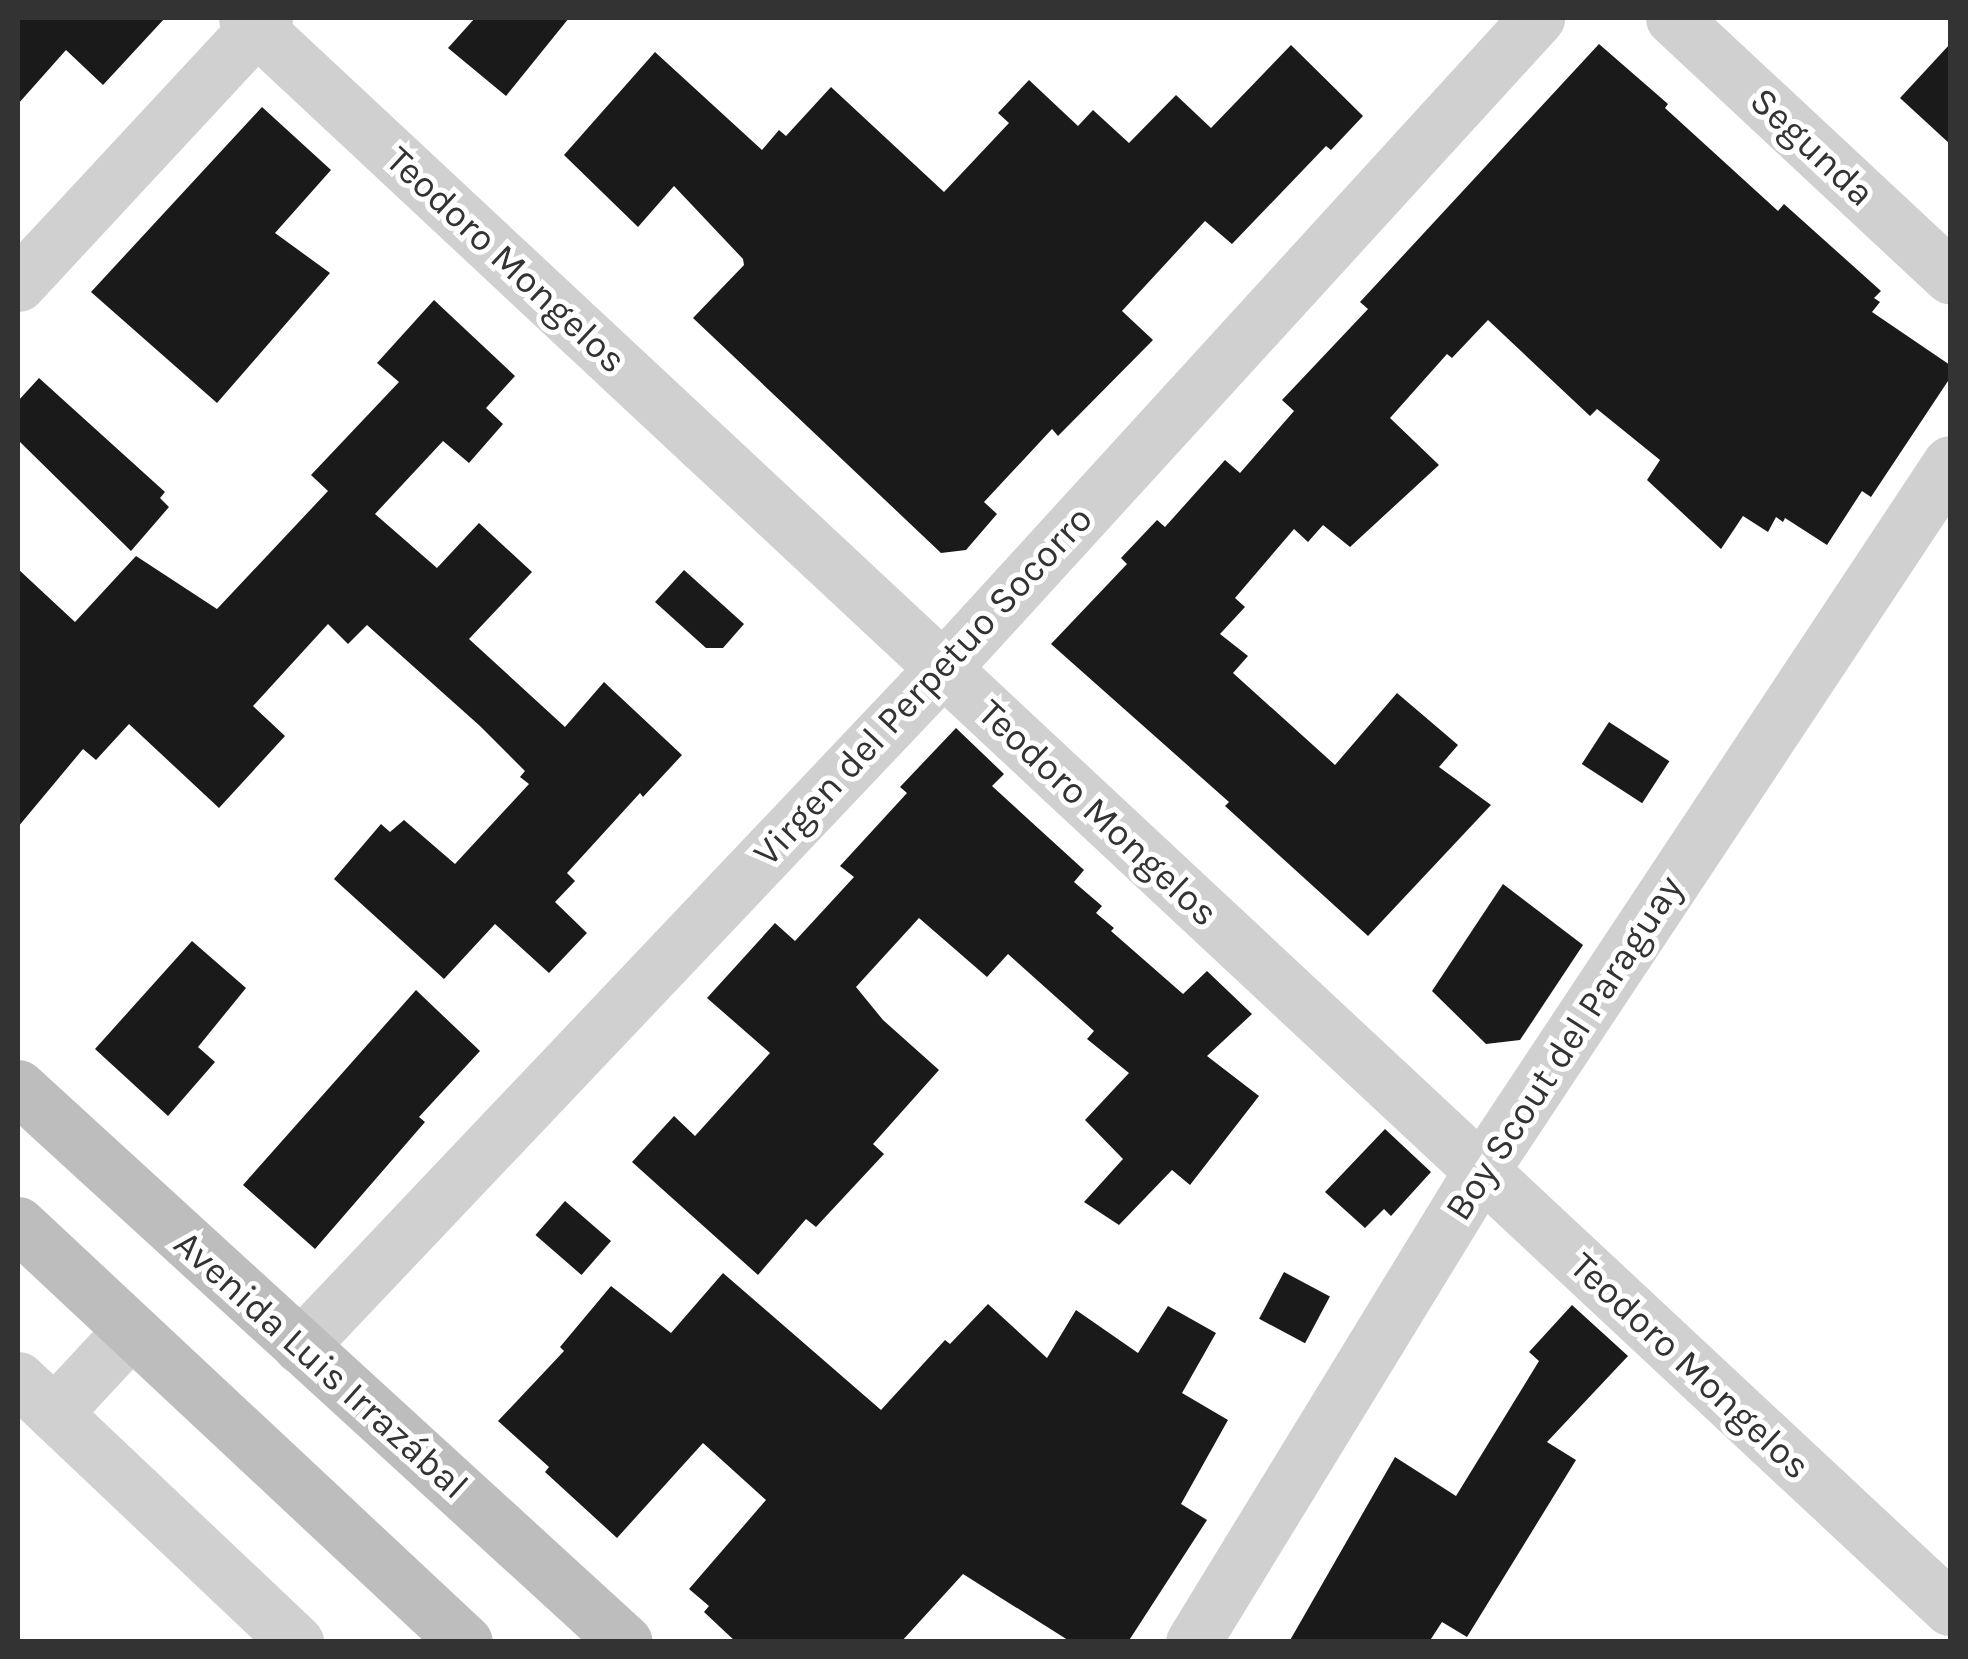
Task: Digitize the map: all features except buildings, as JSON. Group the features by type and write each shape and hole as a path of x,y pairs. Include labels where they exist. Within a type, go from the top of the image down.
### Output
{"main road":[{"name":"Avenida Luis Irrazábal","path":"18,1087 624,1642"},
{"path":"18,1224 465,1642"}],"street":[{"name":"Virgen del Perpetuo Socorro","path":"300,1346 943,668 1536,18"},
{"name":"Segunda","path":"1673,18 1950,276"},
{"name":"Teodoro Mongelos","path":"256,21 1950,1608"},
{"path":"18,284 256,21"},
{"name":"Boy Scout del Paraguay","path":"1193,1642 1481,1170 1950,463"},
{"path":"131,1330 36,1396 296,1642"}]}
